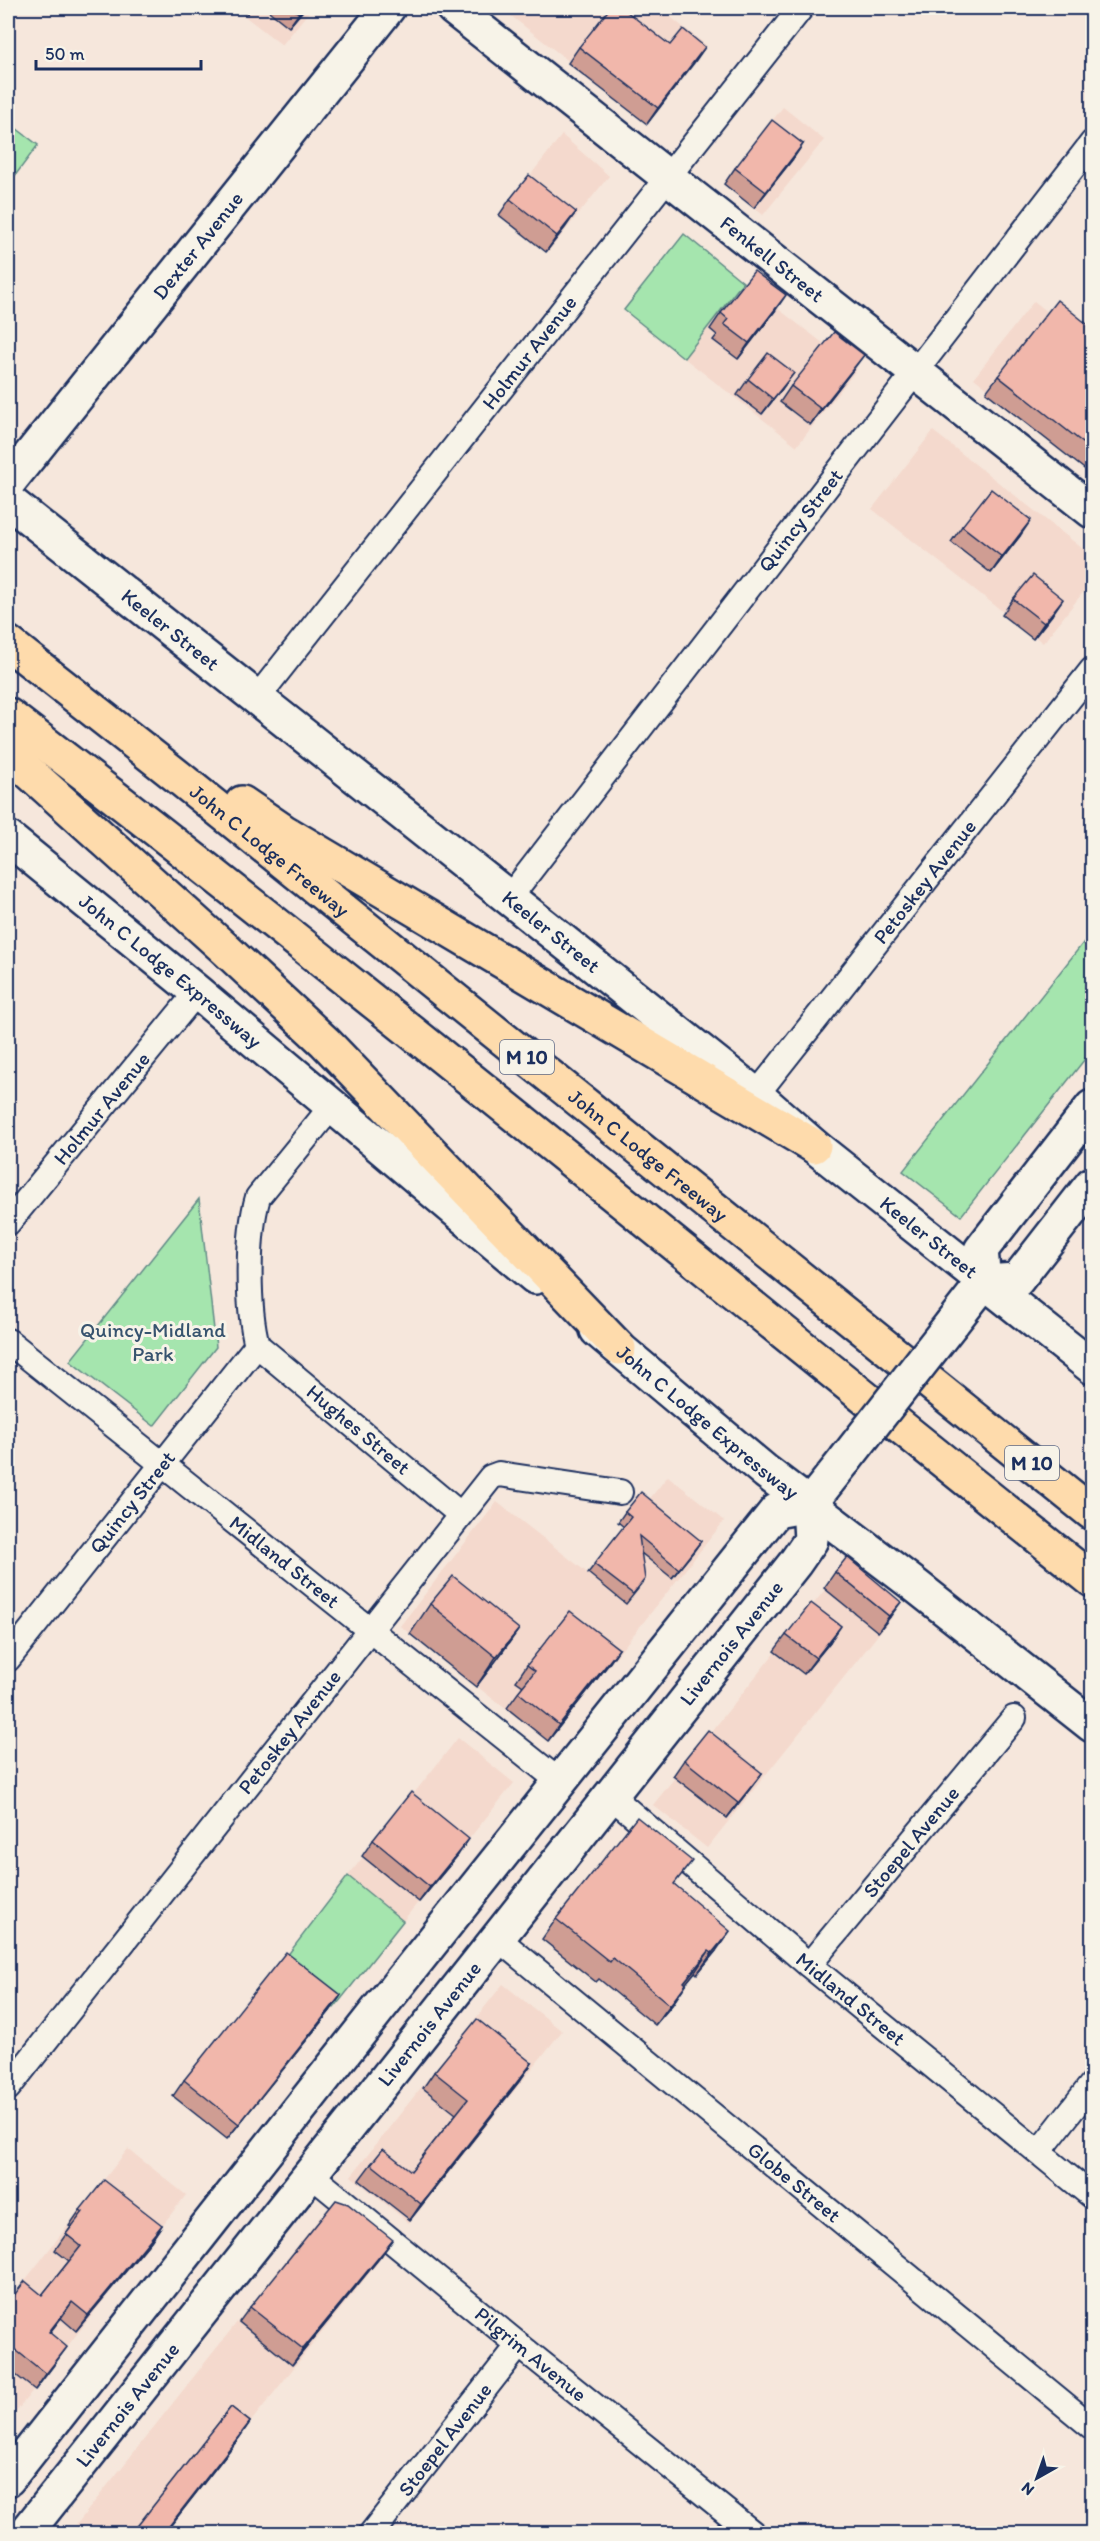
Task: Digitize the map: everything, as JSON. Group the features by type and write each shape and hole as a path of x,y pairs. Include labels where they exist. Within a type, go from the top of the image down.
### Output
{"highway":[{"name":"John C Lodge Freeway","path":"8,643 1092,1513"},
{"path":"82,702 179,759 283,831 814,1146"},
{"name":"M 10","path":"8,715 145,820 386,1012 1092,1580"},
{"path":"8,753 325,1042 619,1348"}],"street":[{"name":"Dexter Avenue","path":"8,483 388,8"},
{"name":"Fenkell Street","path":"453,8 1092,511"},
{"name":"Holmur Avenue","path":"257,698 801,8"},
{"name":"Quincy Street","path":"509,898 1092,143"},
{"name":"Keeler Street","path":"8,501 756,1095 814,1146 984,1282 1031,1316 1092,1367"},
{"name":"Petoskey Avenue","path":"756,1095 1092,670"},
{"name":"John C Lodge Expressway","path":"8,838 196,992 752,1461 1089,1720"},
{"name":"Holmur Avenue","path":"8,1223 196,992"},
{"path":"256,1345 250,1284 253,1214 258,1197 332,1106"},
{"path":"8,2479 380,2007 776,1511 809,1505 845,1460 984,1282 981,1250 1092,1107"},
{"path":"984,1282 1017,1280 1092,1184"},
{"name":"Midland Street","path":"8,1341 560,1782"},
{"name":"Quincy Street","path":"8,1659 256,1345"},
{"name":"Hughes Street","path":"256,1345 461,1515"},
{"name":"Petoskey Avenue","path":"8,2088 491,1477 499,1474 620,1492"},
{"name":"Livernois Avenue","path":"25,2534 496,1937 611,1796 811,1540 809,1505"},
{"path":"549,1872 589,1795 691,1665 693,1656 690,1645 681,1630"},
{"name":"Stoepel Avenue","path":"809,1965 1014,1718"},
{"name":"Midland Street","path":"611,1796 809,1965 1092,2196"},
{"name":"Globe Street","path":"496,1937 1092,2427"},
{"path":"252,2247 236,2231 236,2218 340,2085 380,2007"},
{"path":"1039,2152 1092,2084"},
{"name":"Pilgrim Avenue","path":"310,2174 747,2531"},
{"name":"Stoepel Avenue","path":"371,2534 519,2345"},
{"path":"8,2526 121,2383 123,2373 105,2355"}],"shaded area":[{"path":"234,8 312,8 282,45"},
{"path":"501,8 659,8 706,45 645,121"},
{"path":"783,107 824,140 763,215 724,182"},
{"path":"562,135 609,176 548,252 499,215"},
{"path":"743,282 857,369 797,446 684,358"},
{"path":"1034,301 1092,347 1092,471 974,378"},
{"path":"933,431 1092,556 1092,581 1043,643 872,509"},
{"path":"668,1476 724,1521 548,1742 400,1626 497,1502 589,1574"},
{"path":"839,1572 893,1616 707,1848 653,1805"},
{"path":"458,1738 514,1783 403,1921 348,1876"},
{"path":"503,1984 562,2031 409,2223 351,2176"},
{"path":"128,2149 186,2195 8,2422 8,2302"},
{"path":"322,2215 379,2261 162,2533 69,2534"}],"green space":[{"path":"8,122 38,145 8,185"},
{"path":"684,234 743,282 684,358 624,310"},
{"path":"1087,938 1092,942 1092,1050 961,1216 903,1171"},
{"name":"Quincy-Midland Park","path":"199,1199 216,1347 154,1426 70,1361"},
{"path":"348,1876 403,1921 334,2008 280,1965"}],"building":[{"path":"291,8 303,8 299,13"},
{"path":"610,8 622,8 670,45 683,29 705,47 658,108 579,47"},
{"path":"772,120 803,144 766,192 735,168"},
{"path":"529,175 576,212 557,236 510,199"},
{"path":"754,271 786,295 749,343 724,324 728,319 721,313"},
{"path":"1057,300 1092,328 1092,450 998,376"},
{"path":"834,332 864,355 821,409 791,386"},
{"path":"768,353 794,373 773,399 748,379"},
{"path":"991,489 1031,520 1002,557 962,526"},
{"path":"1033,575 1063,599 1044,623 1013,599"},
{"path":"641,1492 701,1541 679,1569 639,1536 645,1579 633,1594 594,1564 631,1517 625,1512"},
{"path":"847,1557 901,1602 889,1616 835,1572"},
{"path":"453,1576 519,1629 496,1657 430,1604"},
{"path":"811,1603 841,1626 816,1658 786,1635"},
{"path":"570,1611 619,1649 559,1725 518,1692 535,1671 527,1665"},
{"path":"708,1730 762,1773 738,1803 684,1760"},
{"path":"411,1792 469,1839 430,1887 373,1840"},
{"path":"637,1817 692,1861 674,1884 730,1931 712,1953 709,1951 684,1982 686,1984 670,2005 613,1958 610,1962 556,1919"},
{"path":"286,1952 341,1995 239,2124 184,2080"},
{"path":"477,2019 532,2063 421,2204 371,2164 383,2149 411,2171 468,2099 434,2072"},
{"path":"104,2180 162,2225 88,2315 72,2302 49,2332 67,2347 46,2374 8,2344 8,2303 25,2281 42,2295 81,2246 66,2234 83,2212 80,2210"},
{"path":"336,2200 348,2204 393,2240 303,2349 250,2307"},
{"path":"231,2407 250,2422 163,2534 141,2534 135,2529"}]}
